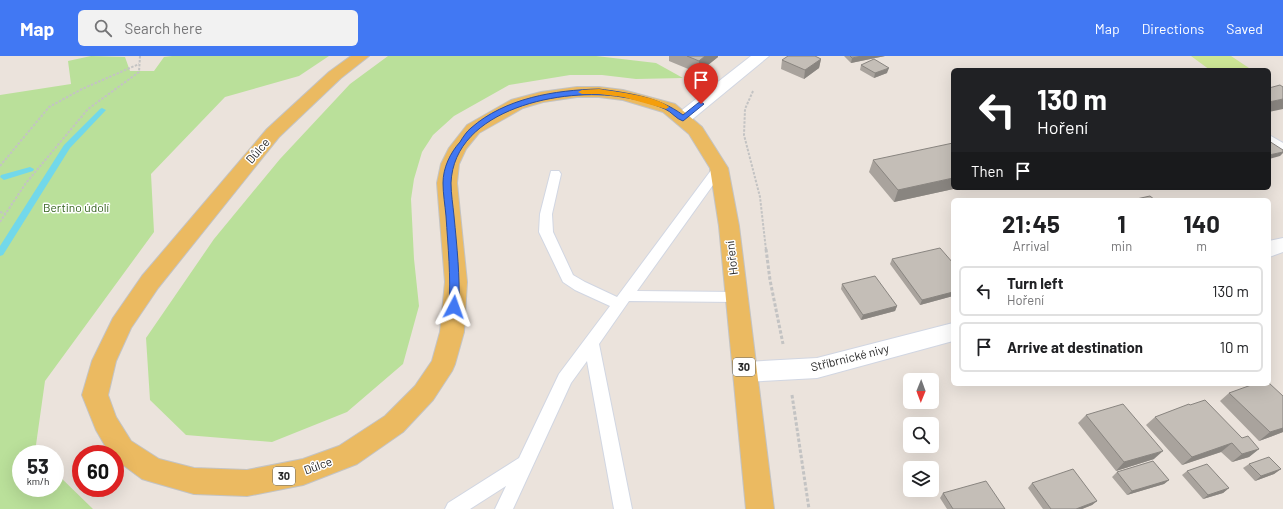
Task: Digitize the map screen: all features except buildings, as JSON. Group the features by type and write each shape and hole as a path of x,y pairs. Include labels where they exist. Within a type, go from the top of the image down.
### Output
{"main road":[{"name":"Důlce","path":"361,56 330,80 273,133 150,282 121,324 104,362 95,395 105,422 122,449 152,470 194,481 247,483 303,472 348,455 394,424 424,393 443,364 452,332 456,282 447,182 453,159 458,148 473,129 517,104 541,97 577,92 599,92 623,95 648,101 670,108 683,118"},
{"name":"Hoření","path":"683,118 696,131 719,168 725,196 760,509"}],"street":[{"path":"683,118 761,56"},
{"path":"1271,248 1283,245"},
{"name":"Stříbrnické nivy","path":"745,372 788,371 817,368 951,333"}],"lane":[{"path":"1271,139 1283,148"},
{"path":"504,509 565,379 719,168"},
{"path":"555,174 546,214 546,232 568,278 580,286 622,300 737,297"},
{"path":"591,343 623,509"},
{"path":"454,509 526,463"}],"path":[{"path":"0,222 26,183 88,109 139,72 140,56"},
{"path":"0,166 49,107 82,89 139,64"},
{"path":"754,88 745,109 744,135 760,197 770,280 788,371 809,509"},
{"path":"0,212 6,214"}],"green space":[{"name":"Bertino údolí","path":"91,56 125,57 130,71 154,71 164,57 172,56 329,56 299,76 225,97 151,174 154,232 45,381 36,445 12,445 12,497 64,497 64,481 72,489 72,497 81,497 93,509 0,509 0,95 71,84 68,61"},
{"path":"388,56 596,56 656,63 683,78 636,79 602,75 570,75 509,85 454,116 433,135 422,152 414,179 411,199 414,259 419,306 403,364 347,412 272,442 186,435 150,400 146,338 214,239 280,159 350,84"},
{"path":"1191,56 1231,56 1249,68 1207,68"}],"waterway":[{"path":"0,253 67,147 102,110"},
{"path":"4,177 30,169"}],"slow traffic":[{"path":"582,92 599,92 623,95 666,107"}],"route":[{"path":"454,307 456,282 447,182 450,164 458,148 473,129 517,104 541,97 577,92 599,92 623,95 648,101 670,108 683,118 701,104"}]}
